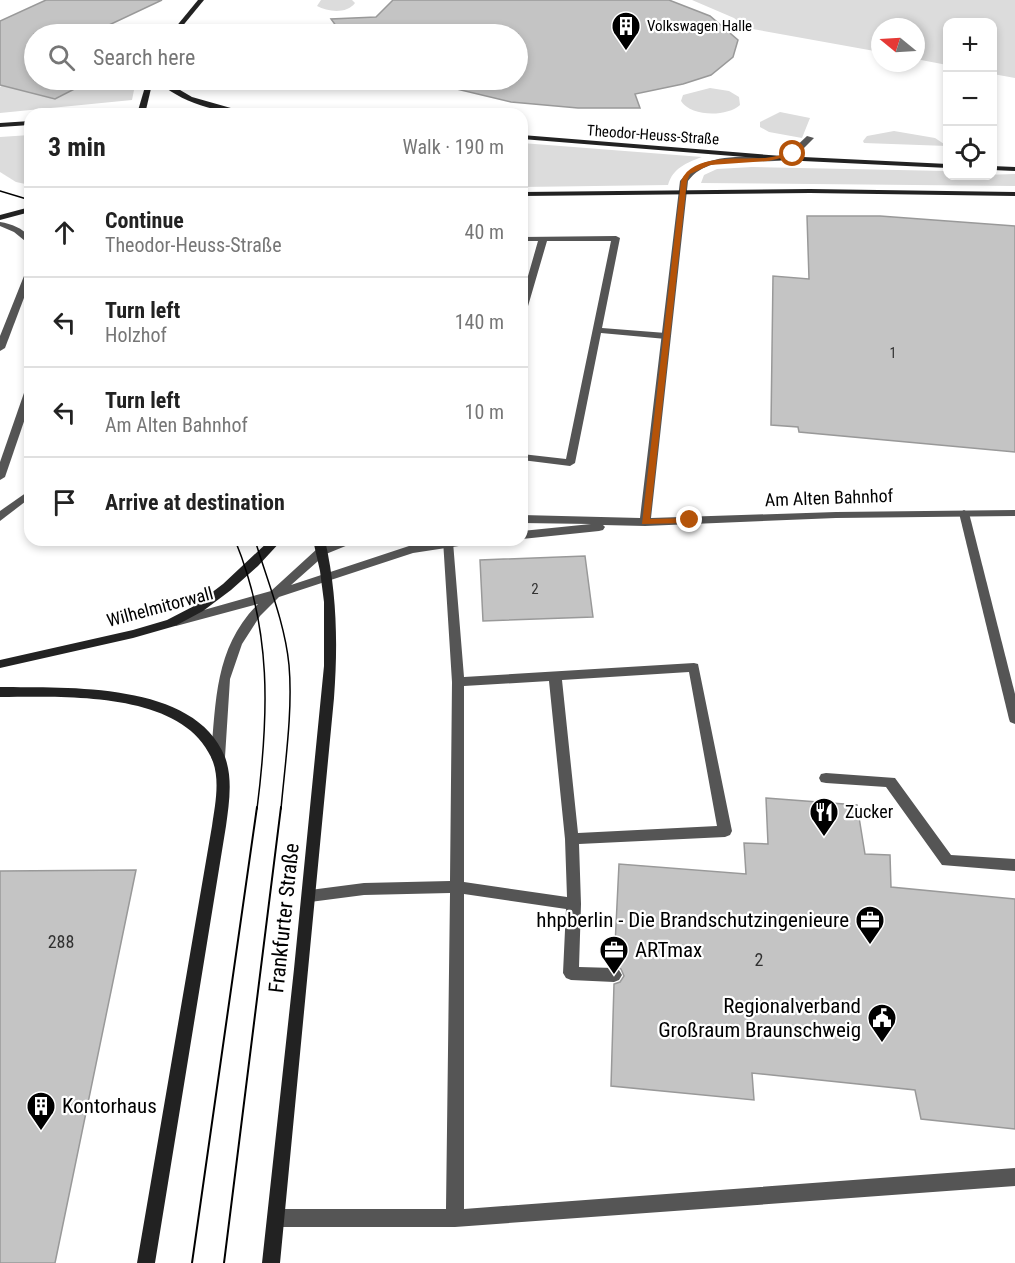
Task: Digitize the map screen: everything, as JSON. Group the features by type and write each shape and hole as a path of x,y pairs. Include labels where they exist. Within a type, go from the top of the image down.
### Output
{"main road":[{"path":"181,24 201,0"},
{"path":"143,108 147,90"},
{"path":"173,90 190,99 225,108"},
{"path":"0,125 24,123"},
{"name":"Theodor-Heuss-Straße","path":"528,137 782,158 943,166"},
{"path":"997,168 1015,169"},
{"path":"528,194 683,192 990,194"},
{"path":"4,221 24,212"},
{"path":"4,221 24,219"},
{"path":"172,623 211,599 271,546"},
{"name":"Frankfurter Straße","path":"271,1263 310,896 330,661 333,614 321,546"},
{"name":"Wilhelmitorwall","path":"0,664 172,623"},
{"path":"0,692 55,692 121,696 174,713 205,736 218,757 223,781 219,826 146,1263"}],"street":[{"path":"782,158 793,154 810,138"},
{"name":"Theodor-Heuss-Straße","path":"683,192 687,173 696,167 731,160 782,158"},
{"path":"645,522 683,192"},
{"path":"990,194 1015,194"},
{"path":"4,221 24,235"},
{"path":"528,239 616,238 570,463 528,459"},
{"path":"528,292 543,239"},
{"path":"0,348 24,286"},
{"path":"597,330 666,336"},
{"path":"0,477 24,407"},
{"path":"0,517 24,498"},
{"path":"964,513 1015,719"},
{"name":"Am Alten Bahnhof","path":"528,519 645,522 836,515 1015,513"},
{"name":"Am Alten Bahnhof","path":"528,534 645,522"},
{"path":"218,757 224,679 230,658 248,625 274,594 321,546"},
{"path":"327,576 427,546"},
{"path":"447,546 458,682 455,1218"},
{"name":"Wilhelmitorwall","path":"172,623 274,594 327,576"},
{"path":"458,682 694,667 726,831 572,839"},
{"path":"555,675 572,839 574,904 571,974 614,975"},
{"path":"826,778 890,782 947,861 1015,865"},
{"path":"310,896 364,889 457,887 574,904"},
{"path":"276,1218 455,1218 1015,1177"}],"shaded area":[{"path":"321,0 352,0 355,3 347,9 332,11 317,6"},
{"path":"692,0 1015,0 1015,78 997,75 997,18 943,18 943,64 925,61 925,18 871,18 871,50 747,28 734,18"},
{"path":"3,85 55,99 73,90 134,90 132,100 51,108 24,108 24,111 0,113 0,87"},
{"path":"710,88 729,91 739,97 740,105 727,112 709,114 693,110 681,101 683,95"},
{"path":"780,112 810,118 802,138 769,132 760,127 760,122"},
{"path":"894,131 935,138 943,146 864,143 867,136"},
{"path":"24,135 24,184 16,182 0,172 0,137"},
{"path":"528,143 702,157 677,170 668,185 528,187"},
{"path":"752,167 943,171 943,180 997,180 997,175 1015,174 1015,186 701,183 704,175 717,169"}],"building":[{"path":"46,0 162,0 111,24 24,24 24,90 73,90 55,99 0,85 0,21"},
{"name":"Volkswagen Halle","path":"393,0 669,0 710,16 738,40 733,57 711,75 683,84 635,94 640,108 578,108 511,102 461,90 528,90 528,24 335,24 331,19 376,17"},
{"path":"807,216 880,216 1015,226 1015,452 799,432 798,427 771,425 773,276 809,279"},
{"path":"585,556 593,617 483,621 480,560"},
{"path":"766,798 857,805 865,854 890,855 891,887 1015,899 1015,1129 921,1119 915,1090 752,1073 754,1100 611,1086 614,984 620,982 624,976 621,969 614,966 619,864 746,874 744,843 768,844"},
{"path":"136,870 55,1263 0,1263 0,871"}],"tram line":[{"path":"0,191 24,198"},
{"path":"237,546 256,607 264,673 264,740 257,809"},
{"path":"257,546 280,618 289,665 289,718 281,809"},
{"path":"192,1263 257,807"},
{"path":"224,1263 281,807"}],"place":[{"name":"Volkswagen Halle","path":"626,52"},
{"name":"Zucker","path":"824,838"},
{"name":"hhpberlin - Die Brandschutzingenieure","path":"870,946"},
{"name":"ARTmax","path":"614,976"},
{"name":"Regionalverband Großraum Braunschweig","path":"882,1044"},
{"name":"Kontorhaus","path":"41,1132"}],"route":[{"path":"690,520 645,522 684,181 687,173 709,163 731,160 768,160 793,154"}]}
